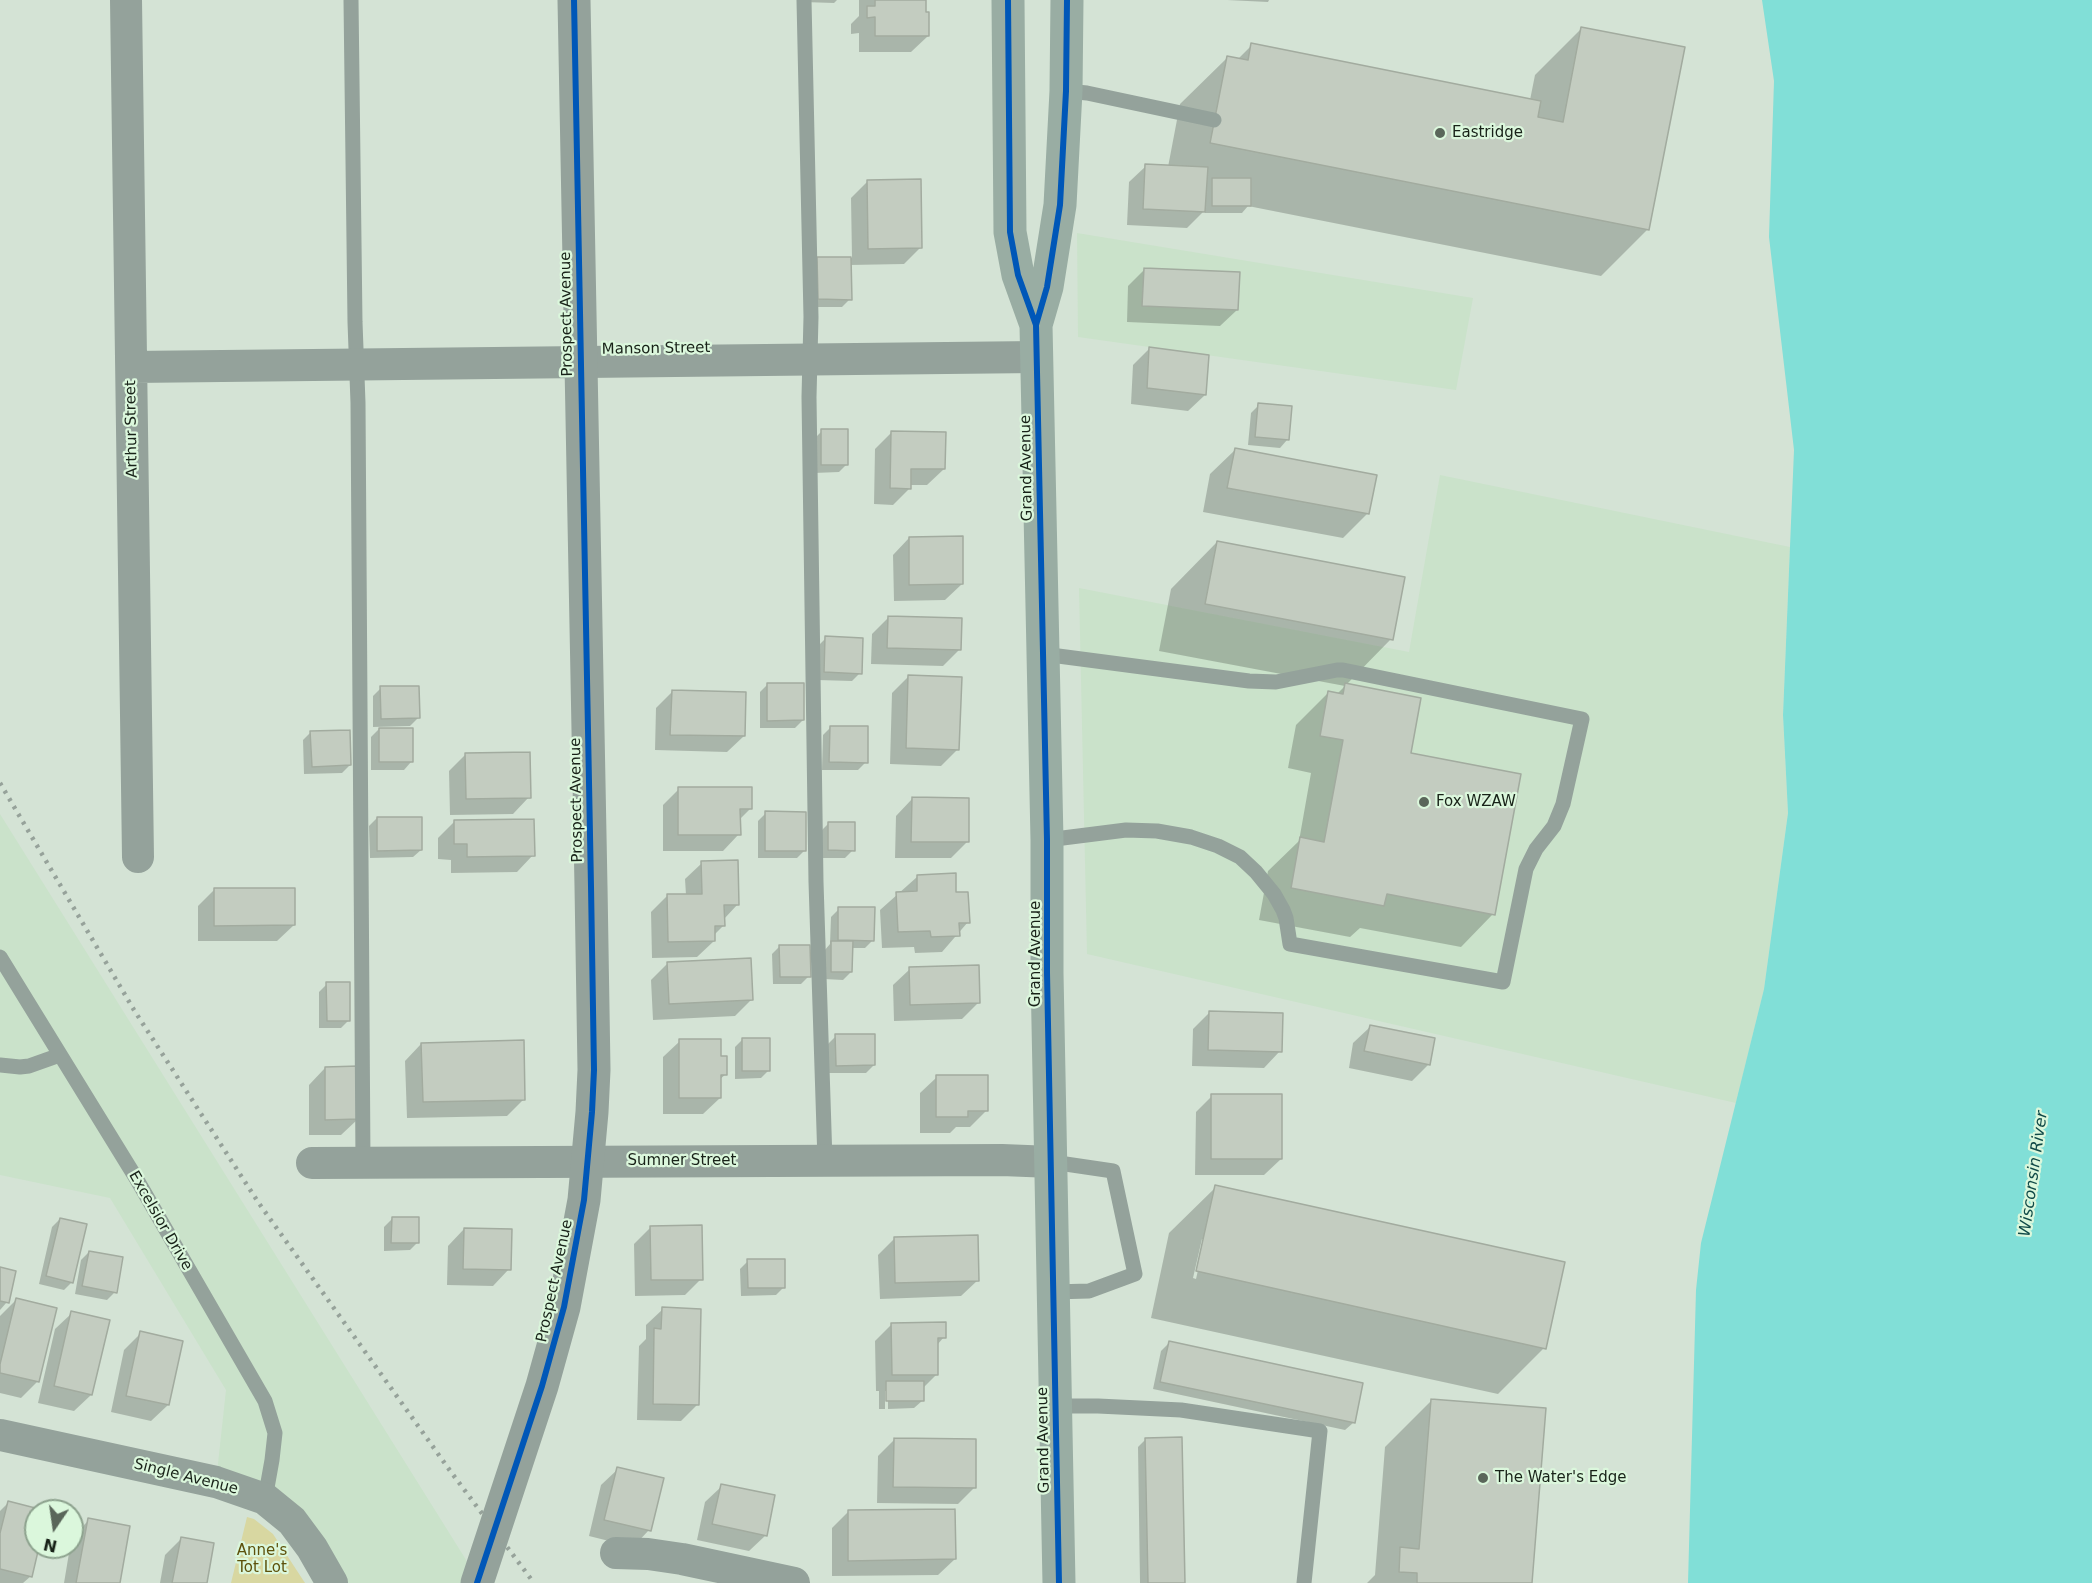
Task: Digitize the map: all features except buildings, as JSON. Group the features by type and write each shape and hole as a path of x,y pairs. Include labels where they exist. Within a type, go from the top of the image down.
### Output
{"main road":[{"name":"Grand Avenue","path":"1008,0 1010,232 1018,274 1037,341"},
{"name":"Grand Avenue","path":"1059,1583 1037,341 1058,226 1066,91 1067,0"}],"street":[{"name":"Arthur Street","path":"126,0 138,857"},
{"name":"Prospect Avenue","path":"477,1583 542,1386 566,1300 588,1162 594,1070 574,0"},
{"name":"Manson Street","path":"132,367 811,360 1037,341"},
{"name":"Sumner Street","path":"312,1163 1002,1160 1052,1162"},
{"name":"Single Avenue","path":"0,1435 216,1482 265,1498 292,1521 312,1548 332,1583"},
{"path":"616,1553 674,1558 794,1583"}],"lane":[{"path":"351,0 363,1163"},
{"path":"804,0 811,360 809,397 816,882 825,1161"},
{"path":"1066,91 1087,93 1214,120"},
{"path":"1043,654 1250,681 1276,682 1343,670 1582,719 1563,804 1554,826 1536,849 1526,869 1503,982 1290,944 1283,910 1274,894 1256,872 1240,857 1218,846 1191,837 1157,831 1126,830 1047,840"},
{"name":"Excelsior Drive","path":"0,957 136,1178 265,1401 275,1432 265,1498"},
{"path":"0,1065 29,1066 60,1055"},
{"path":"1052,1162 1113,1171 1135,1274 1089,1291 1053,1292"},
{"path":"1056,1406 1181,1410 1320,1431 1304,1583"}],"shaded area":[{"path":"1077,233 1473,298 1456,390 1078,337"},
{"path":"1440,475 1790,547 1783,715 1788,813 1764,989 1736,1103 1087,954 1079,588 1409,652"},
{"path":"0,814 478,1579 477,1583 332,1583 312,1548 216,1482 226,1390 110,1198 0,1175"}],"green space":[{"name":"Anne's Tot Lot","path":"247,1517 254,1519 273,1534 305,1583 231,1583"}],"water":[{"name":"Wisconsin River","path":"1762,0 2092,0 2092,1583 1688,1583 1696,1290 1701,1243 1764,989 1788,813 1783,715 1794,450 1769,237 1774,81"}],"railway":[{"path":"0,783 134,1010 258,1202 451,1472 534,1583"}],"cycle path":[{"path":"477,1583 542,1386 564,1307 584,1200 592,1112 594,1070 574,0"},
{"path":"1008,0 1010,232 1018,275 1036,325 1059,1583"},
{"path":"1036,325 1047,287 1060,205 1066,91 1067,0"}],"place":[{"name":"Eastridge","path":"1440,133"},
{"name":"Fox WZAW","path":"1424,802"},
{"name":"The Water's Edge","path":"1483,1478"}]}
